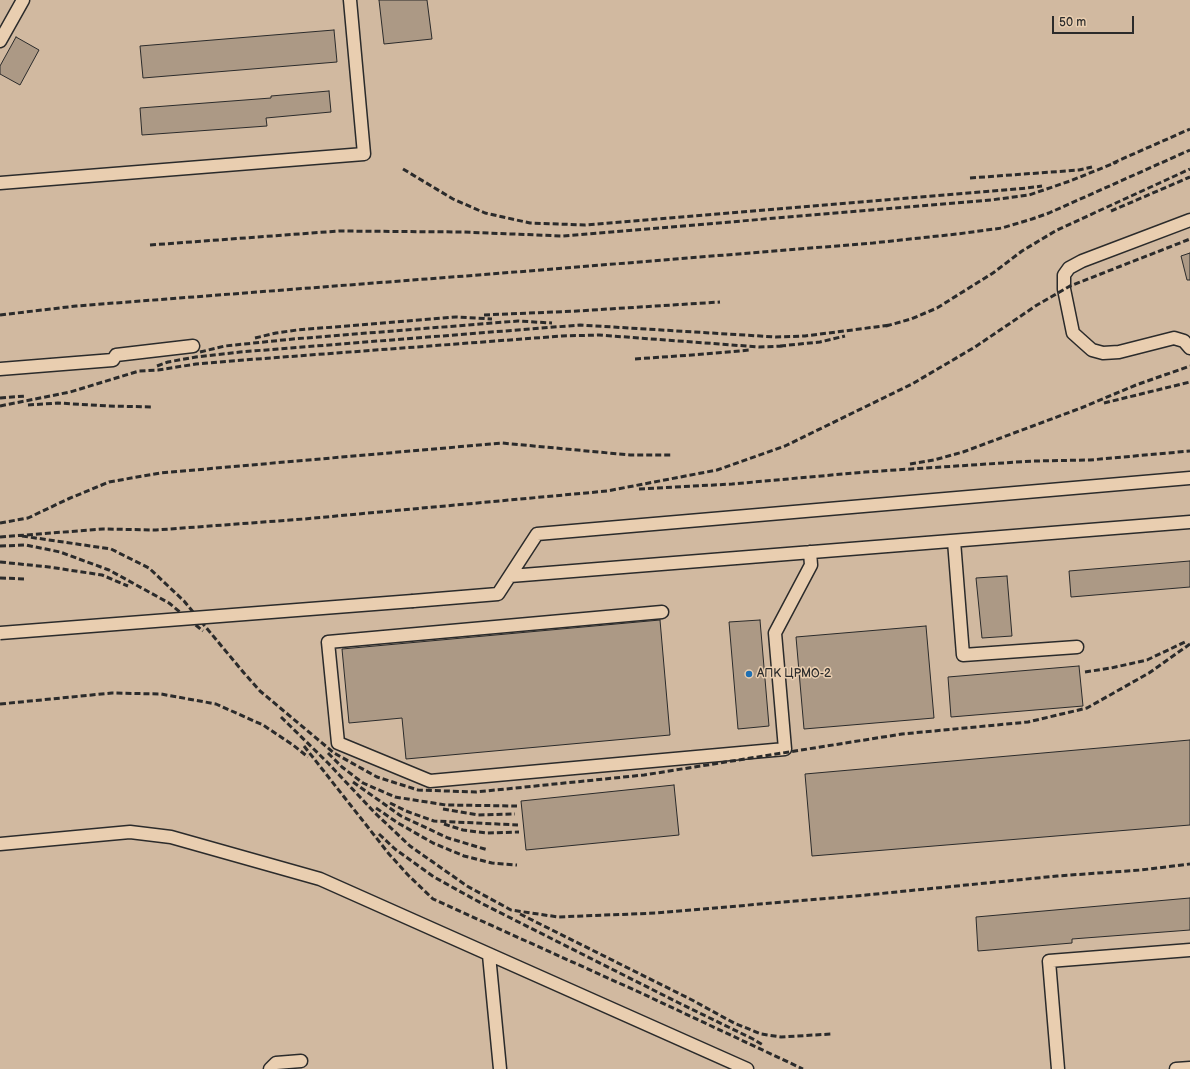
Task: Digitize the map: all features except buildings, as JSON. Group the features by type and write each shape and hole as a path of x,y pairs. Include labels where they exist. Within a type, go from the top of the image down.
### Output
{"lane":[{"path":"0,41 23,0"},
{"path":"0,183 364,154 350,0"},
{"path":"1190,220 1082,261 1070,268 1064,275 1064,289 1074,333 1092,350 1103,354 1119,352 1174,338 1184,341 1190,348"},
{"path":"0,369 113,360 116,355 193,346"},
{"path":"0,633 498,594 537,534 1190,478"},
{"path":"510,576 1190,522"},
{"path":"954,541 963,656 1077,647"},
{"path":"662,612 328,642 338,743 430,781 785,749 775,633 811,565 810,552"},
{"path":"0,844 130,832 171,837 320,879 747,1069"},
{"path":"1058,1069 1049,961 1190,950"},
{"path":"489,954 500,1069"},
{"path":"270,1069 276,1063 302,1061"},
{"path":"1176,1069 1190,1068"}],"shaded area":[{"path":"0,0 1190,0 1190,1069 0,1069"}],"railway":[{"path":"1113,163 1190,129"},
{"path":"0,315 76,306 873,243 1002,228 1049,213 1190,150"},
{"path":"150,245 339,231 462,232 563,236 991,200 1029,195 1070,181 1117,162"},
{"path":"970,178 1079,170 1092,167"},
{"path":"403,169 453,199 485,213 530,223 585,225 1042,186"},
{"path":"886,326 911,319 937,308 993,273 1022,251 1057,230 1190,169"},
{"path":"1111,211 1190,177"},
{"path":"0,537 103,529 156,530 304,519 607,491 717,470 785,446 912,384 975,347 1037,305 1070,286 1190,239"},
{"path":"484,315 720,302"},
{"path":"255,338 297,330 456,317 492,319"},
{"path":"200,352 225,346 293,339 518,321 552,323"},
{"path":"157,366 168,362 196,357 240,352 580,325 776,337 805,336 891,325"},
{"path":"0,406 70,392 139,371 257,359 562,336 599,335 759,347 786,346"},
{"path":"780,346 820,342 845,336"},
{"path":"635,359 750,350"},
{"path":"910,464 934,460 963,452 1081,408 1136,385 1190,366"},
{"path":"1104,403 1190,382"},
{"path":"0,398 26,396"},
{"path":"28,405 58,403 153,407"},
{"path":"0,523 28,518 109,482 160,473 502,443 630,455 673,455"},
{"path":"639,489 732,484 865,472 1033,461 1090,460 1190,451"},
{"path":"22,536 111,549 149,568 184,601 260,691 334,753 377,777 418,790 476,792 644,775 902,734 1028,722 1087,708 1149,673 1190,644"},
{"path":"0,546 26,545 60,552 109,570 169,603 203,631"},
{"path":"0,562 49,567 102,575 128,586"},
{"path":"0,578 27,579"},
{"path":"1085,672 1147,660 1187,641"},
{"path":"0,704 112,693 161,694 216,704 263,725 308,757"},
{"path":"281,717 328,763 375,813 410,846 467,886 511,910 558,917 656,913 866,895 1057,876 1141,870 1190,864"},
{"path":"304,746 389,854 433,899 641,993 803,1069"},
{"path":"328,753 342,767 363,783 395,797 446,805 517,806"},
{"path":"353,782 401,816 448,838 488,850"},
{"path":"390,803 406,811 434,821 518,825"},
{"path":"376,808 398,823 433,843 464,856 492,863 517,865"},
{"path":"443,809 478,815 515,814"},
{"path":"444,824 463,830 486,833 519,832"},
{"path":"379,834 395,849 434,877 481,903 763,1045"},
{"path":"520,914 692,1000 734,1023 761,1034 781,1037 831,1034"}],"place":[{"name":"АПК ЦРМО-2","path":"749,674"}]}
